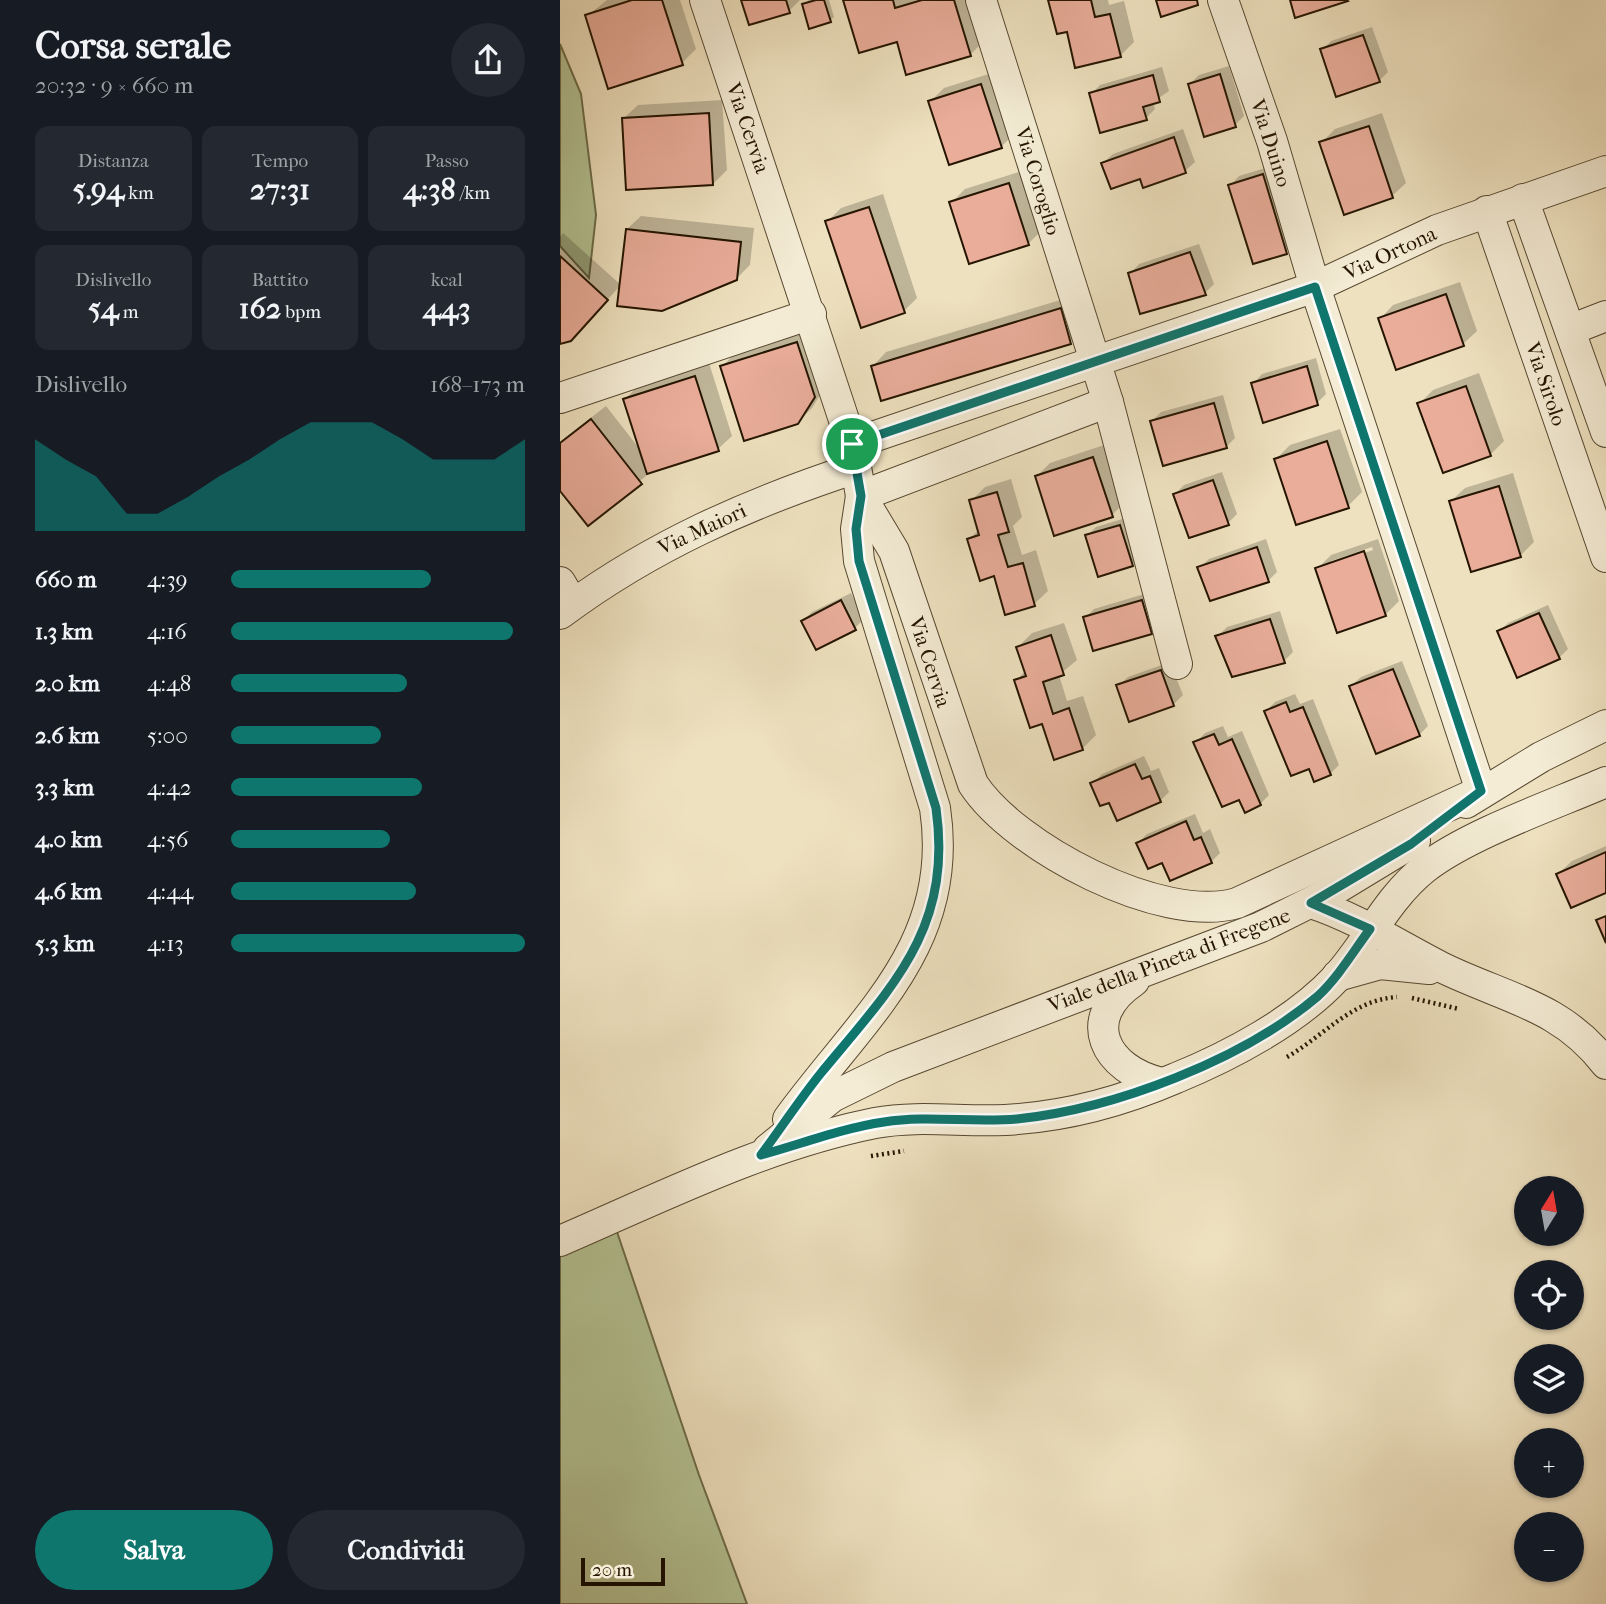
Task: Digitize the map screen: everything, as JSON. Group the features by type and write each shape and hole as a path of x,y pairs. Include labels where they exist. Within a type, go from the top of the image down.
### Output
{"street":[{"name":"Via Cervia","path":"705,0 811,314 856,469 894,551 973,784 986,804 1012,828 1081,868 1120,886 1173,904 1200,908 1230,906 1396,833 1481,791"},
{"name":"Via Coroglio","path":"981,0 1108,402"},
{"name":"Via Duino","path":"1223,0 1272,141 1315,287 1481,791"},
{"name":"Via Ortona","path":"856,469 1096,362 1315,287 1398,247 1487,211 1606,171"},
{"path":"1523,199 1606,432"},
{"name":"Via Sirolo","path":"1487,211 1606,557"},
{"path":"560,398 811,314"},
{"path":"1570,330 1606,316"},
{"path":"761,1155 820,1075 880,1005 894,984 926,924 937,881 939,846 936,808 859,561 856,469 1108,402 1177,664"},
{"name":"Via Maiori","path":"564,600 703,525 856,469"},
{"name":"Viale della Pineta di Fregene","path":"761,1155 832,1097 883,1072 952,1042 1261,927 1311,903 1411,844 1481,791 1606,725"},
{"name":"Viale della Pineta di Fregene","path":"560,1241 761,1155 880,1122 918,1118 1005,1120 1045,1115 1090,1107 1162,1083 1286,1020 1337,976 1370,929 1424,869 1475,839 1606,782"},
{"path":"1403,891 1407,933 1417,955"},
{"path":"1311,903 1370,929 1457,974 1549,1012 1576,1031 1606,1064"},
{"path":"1337,976 1368,966 1393,964 1457,974"},
{"path":"1152,969 1122,990 1110,1003 1105,1018 1104,1038 1111,1056 1122,1066 1142,1078 1162,1083"}],"green space":[{"path":"560,44 581,94 596,215 589,278 560,246"},
{"path":"614,1223 699,1475 747,1604 560,1604 560,1245"}],"building":[{"path":"632,0 662,0 683,65 608,89 585,15"},
{"path":"741,0 786,0 790,13 749,25"},
{"path":"824,0 831,22 809,29 802,4"},
{"path":"843,0 893,0 895,8 922,0 954,0 971,56 906,75 897,42 859,53"},
{"path":"1048,0 1091,0 1095,17 1110,14 1121,57 1075,68 1067,32 1057,34"},
{"path":"1156,0 1197,0 1198,5 1161,17"},
{"path":"1290,0 1347,0 1348,1 1295,18"},
{"path":"1363,35 1380,82 1336,97 1320,49"},
{"path":"1220,74 1236,127 1204,137 1188,84"},
{"path":"1153,75 1160,102 1143,107 1147,120 1100,133 1089,93"},
{"path":"981,84 1002,148 949,165 928,101"},
{"path":"709,113 713,185 626,190 622,118"},
{"path":"1369,126 1393,198 1344,215 1319,142"},
{"path":"1174,137 1186,173 1143,188 1140,179 1111,189 1101,163"},
{"path":"1263,174 1287,254 1253,264 1228,185"},
{"path":"1009,183 1029,245 969,264 949,202"},
{"path":"869,207 905,313 861,328 825,221"},
{"path":"626,229 741,242 737,280 662,311 617,306"},
{"path":"1190,252 1206,295 1140,314 1128,273"},
{"path":"560,256 608,300 571,341 560,344"},
{"path":"1446,294 1464,346 1396,370 1378,318"},
{"path":"1061,308 1071,344 881,401 871,366"},
{"path":"797,342 815,397 798,424 744,441 720,366"},
{"path":"1307,366 1318,405 1263,423 1251,383"},
{"path":"695,376 719,451 647,474 623,399"},
{"path":"1466,386 1491,456 1443,473 1417,403"},
{"path":"1214,403 1227,448 1163,466 1150,421"},
{"path":"591,419 642,484 588,526 560,491 560,443"},
{"path":"1327,441 1349,508 1296,525 1274,459"},
{"path":"1093,457 1113,517 1054,536 1035,476"},
{"path":"1213,480 1229,525 1189,538 1173,494"},
{"path":"1499,486 1521,557 1471,572 1449,501"},
{"path":"997,492 1009,532 998,535 1008,567 1023,563 1035,606 1005,615 994,576 980,581 967,539 979,535 969,500"},
{"path":"1120,525 1133,566 1098,577 1085,535"},
{"path":"1257,547 1269,582 1210,601 1197,567"},
{"path":"1364,551 1386,616 1337,633 1315,568"},
{"path":"841,600 856,630 816,650 801,621"},
{"path":"1142,600 1152,634 1093,651 1083,617"},
{"path":"1539,613 1560,659 1517,678 1497,631"},
{"path":"1270,619 1285,663 1232,677 1215,636"},
{"path":"1051,635 1064,675 1043,682 1053,714 1069,708 1083,750 1054,760 1042,724 1030,728 1014,680 1026,676 1016,647"},
{"path":"1393,669 1420,736 1376,754 1349,686"},
{"path":"1161,670 1174,706 1129,722 1116,685"},
{"path":"1286,702 1290,712 1303,707 1331,775 1314,782 1309,769 1291,776 1264,711"},
{"path":"1214,734 1219,745 1232,739 1261,805 1245,813 1239,800 1222,807 1193,742"},
{"path":"1135,764 1142,779 1150,776 1161,802 1117,821 1109,803 1100,806 1090,783"},
{"path":"1186,821 1194,840 1201,837 1212,863 1170,881 1162,863 1148,869 1136,843"},
{"path":"1606,852 1606,893 1571,908 1556,874"},
{"path":"1606,916 1606,943 1596,920"}],"route":[{"path":"1315,287 1481,791 1411,844 1311,903 1333,910 1370,929 1337,976 1317,996 1286,1020 1259,1036 1178,1077 1090,1107 1005,1120 918,1118 880,1122 761,1155 820,1075 880,1005 907,963 926,924 937,881 939,828 936,808 859,561 856,529 861,496 852,444 1315,287"}]}
